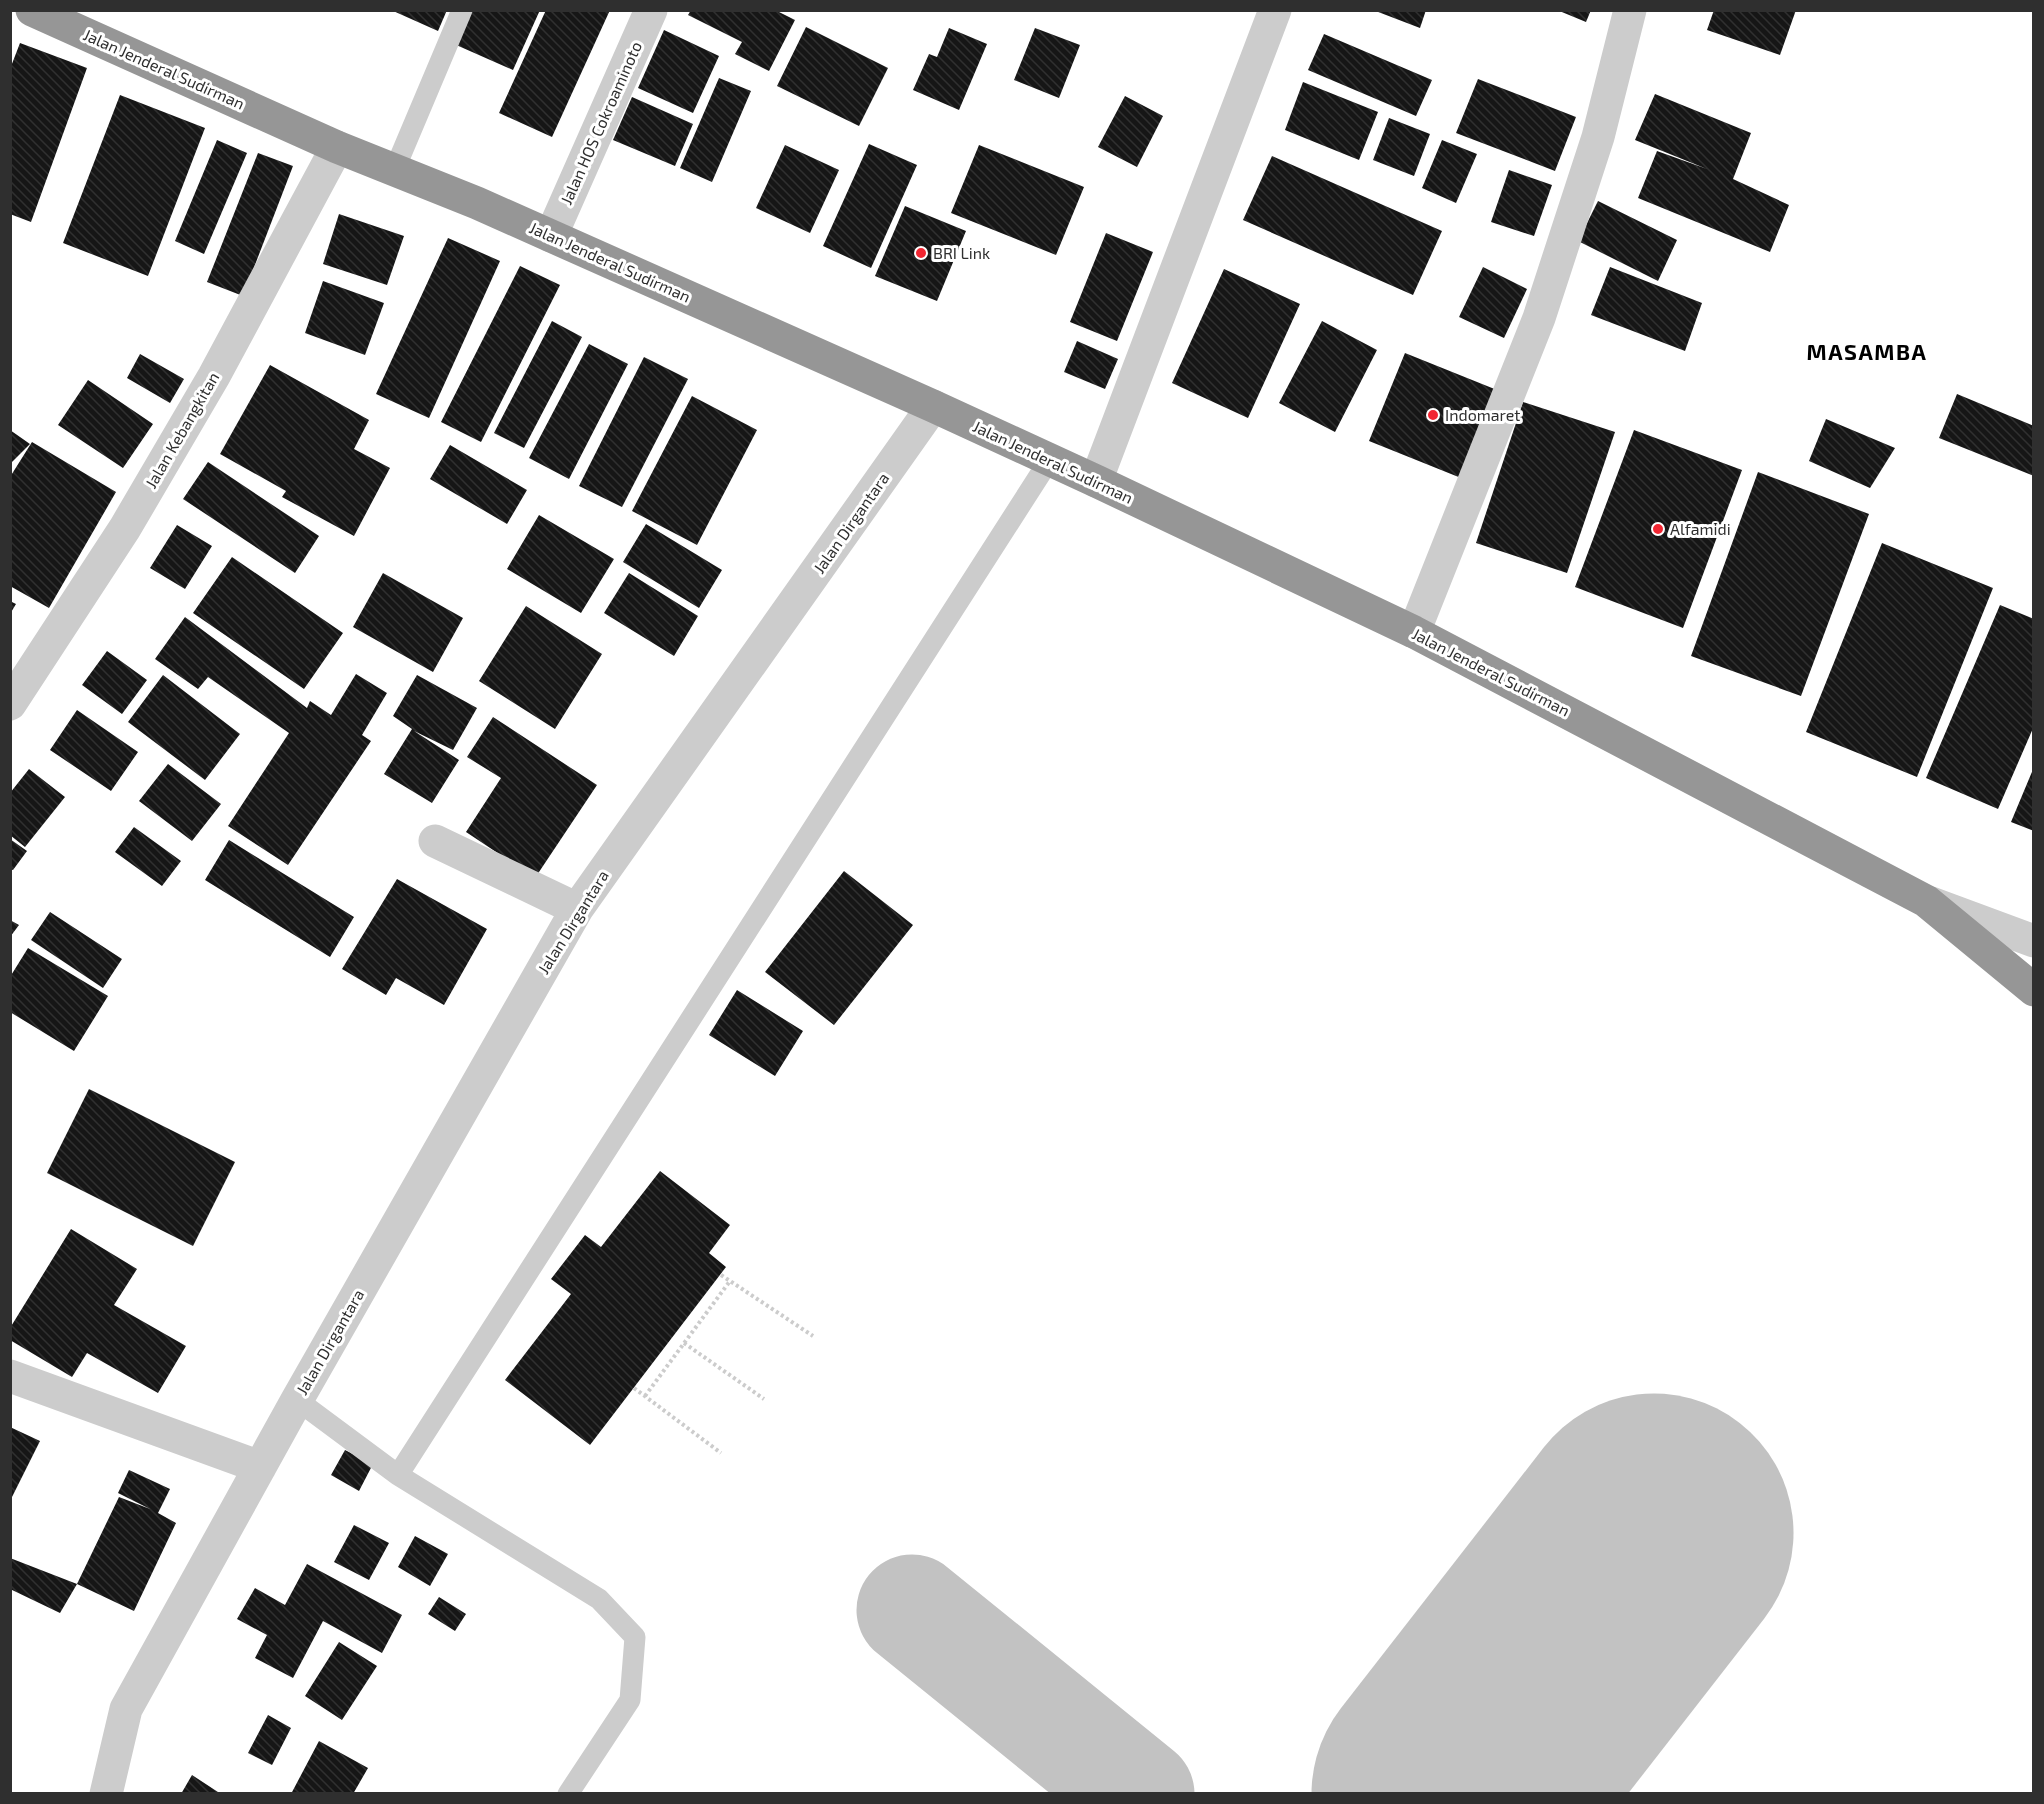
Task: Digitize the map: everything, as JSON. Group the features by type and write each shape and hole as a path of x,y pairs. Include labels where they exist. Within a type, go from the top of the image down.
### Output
{"highway":[{"name":"Jalan Jenderal Sudirman","path":"32,10 81,20 337,147 477,203 933,406 1414,632 1926,901 2034,990"}],"street":[{"name":"Jalan HOS Cokroaminoto","path":"551,236 651,10"},
{"path":"1096,481 1275,10"},
{"path":"1414,632 1539,318 1598,137 1630,10"},
{"name":"Jalan Kebangkitan","path":"10,704 125,528 214,376 337,147"},
{"name":"Jalan Dirgantara","path":"106,1794 126,1709 297,1400 577,909 933,406"},
{"path":"435,840 577,909"},
{"path":"1926,901 2034,940"},
{"path":"10,1376 260,1467"}],"lane":[{"path":"394,171 462,10"},
{"path":"398,1474 1050,459"},
{"path":"297,1400 398,1474 599,1599 635,1637 630,1700 568,1794"}],"path":[{"path":"721,1275 813,1336"},
{"path":"645,1396 730,1281"},
{"path":"684,1343 764,1399"},
{"path":"634,1388 722,1453"}],"building":[{"path":"391,10 447,10 438,31"},
{"path":"469,10 540,10 513,70 454,44"},
{"path":"546,10 610,10 552,137 499,113"},
{"path":"691,10 753,10 757,12 758,10 775,10 795,20 769,71 735,54 742,42 688,15"},
{"path":"1373,10 1426,10 1420,28"},
{"path":"1557,10 1591,10 1586,22"},
{"path":"1714,10 1796,10 1780,55 1707,30"},
{"path":"806,27 888,68 859,126 777,86"},
{"path":"949,28 987,44 959,110 913,90 929,54 937,57"},
{"path":"1035,28 1080,45 1059,98 1014,80"},
{"path":"664,30 719,56 693,113 638,88"},
{"path":"1324,34 1432,80 1416,116 1308,70"},
{"path":"20,43 87,68 31,222 10,214 10,69"},
{"path":"719,78 751,91 712,182 680,168"},
{"path":"1478,79 1576,117 1555,171 1456,133"},
{"path":"1303,82 1378,112 1359,160 1285,130"},
{"path":"1655,94 1751,133 1733,179 1789,205 1770,252 1638,198 1657,151 1707,169 1635,140"},
{"path":"120,95 205,128 148,276 63,243"},
{"path":"1125,96 1163,116 1137,167 1098,147"},
{"path":"632,97 693,124 675,166 613,140"},
{"path":"1389,118 1430,134 1414,176 1373,160"},
{"path":"217,140 247,153 204,254 175,241"},
{"path":"1442,140 1477,154 1456,203 1422,188"},
{"path":"869,144 917,165 871,268 823,246"},
{"path":"785,145 839,170 810,233 756,208"},
{"path":"979,145 1084,187 1056,255 951,213"},
{"path":"258,153 293,166 243,296 207,282"},
{"path":"1272,156 1442,231 1413,295 1243,220"},
{"path":"1509,170 1552,185 1534,236 1491,222"},
{"path":"1598,201 1677,240 1658,281 1578,241"},
{"name":"BRI Link","path":"905,206 966,231 937,301 875,276"},
{"path":"339,214 404,236 387,285 323,264"},
{"path":"1106,233 1153,252 1117,341 1070,322"},
{"path":"448,238 500,261 429,418 376,394"},
{"path":"520,266 560,285 481,442 441,422"},
{"path":"1483,267 1527,289 1504,338 1459,317"},
{"path":"1610,267 1702,303 1685,351 1591,315"},
{"path":"1224,269 1300,304 1248,418 1172,383"},
{"path":"323,281 384,303 365,355 305,333"},
{"path":"552,321 582,337 524,448 494,433"},
{"path":"1322,321 1377,350 1335,432 1279,403"},
{"path":"1077,341 1118,359 1105,389 1064,372"},
{"path":"589,344 628,364 569,479 529,458"},
{"name":"Indomaret","path":"1405,353 1497,390 1461,478 1369,441"},
{"path":"140,354 184,379 170,403 127,378"},
{"path":"644,357 688,379 622,507 579,486"},
{"path":"270,365 369,420 354,449 390,468 354,536 282,497 286,491 220,454"},
{"path":"88,380 153,424 123,468 58,425"},
{"path":"1957,394 2034,426 2034,476 1939,438"},
{"path":"692,396 757,430 697,545 632,511"},
{"path":"1523,402 1615,432 1567,573 1476,543"},
{"path":"1826,419 1895,448 1870,488 1809,461"},
{"path":"10,430 30,444 10,464"},
{"name":"Alfamidi","path":"1634,430 1742,470 1683,628 1575,587"},
{"path":"32,442 116,492 49,608 10,586 10,477"},
{"path":"450,445 527,490 507,524 430,479"},
{"path":"208,462 319,536 295,573 183,499"},
{"path":"1758,472 1869,514 1801,696 1691,656"},
{"path":"539,515 614,559 581,613 507,569"},
{"path":"646,524 722,570 699,608 623,562"},
{"path":"177,525 212,546 185,589 150,568"},
{"path":"1882,543 1993,588 1917,777 1806,732"},
{"path":"232,557 343,633 304,689 193,613"},
{"path":"383,573 463,618 433,672 353,627"},
{"path":"629,573 698,616 674,656 604,613"},
{"path":"10,601 16,604 10,614"},
{"path":"2000,605 2034,619 2034,726 1998,809 1926,778"},
{"path":"526,606 602,654 555,729 479,681"},
{"path":"185,617 307,708 310,701 331,715 356,674 387,693 362,735 371,741 288,865 228,826 289,733 208,677 198,689 155,659"},
{"path":"107,651 147,680 122,714 82,685"},
{"path":"163,675 240,734 205,780 128,722"},
{"path":"417,675 477,708 453,750 414,731 459,760 432,803 384,774 412,729 393,716"},
{"path":"77,710 138,752 111,791 50,750"},
{"path":"493,717 597,785 535,878 466,832 501,778 467,757"},
{"path":"168,764 221,804 192,841 139,801"},
{"path":"2034,767 2034,831 2011,822"},
{"path":"29,769 65,797 25,847 10,835 10,793"},
{"path":"134,827 181,861 162,886 115,852"},
{"path":"10,839 27,851 13,870 10,869"},
{"path":"229,840 354,917 330,957 205,880"},
{"path":"844,871 913,925 834,1025 765,972"},
{"path":"397,879 487,929 444,1005 396,978 386,995 342,969"},
{"path":"50,912 122,959 103,988 31,940"},
{"path":"10,920 19,925 10,937"},
{"path":"28,948 108,996 74,1051 10,1012 10,977"},
{"path":"737,990 803,1031 775,1076 709,1035"},
{"path":"89,1089 235,1162 193,1246 47,1173"},
{"path":"660,1171 730,1225 709,1253 726,1267 590,1445 505,1380 571,1294 551,1279 585,1235 601,1247"},
{"path":"71,1229 137,1269 114,1305 186,1346 158,1393 87,1353 72,1377 10,1340 10,1328"},
{"path":"10,1427 40,1441 10,1501"},
{"path":"345,1450 373,1464 359,1491 331,1475"},
{"path":"129,1470 170,1489 158,1513 176,1523 134,1611 77,1584 119,1497 150,1509 118,1493"},
{"path":"354,1525 389,1543 369,1580 334,1562"},
{"path":"415,1536 448,1554 430,1586 398,1567"},
{"path":"10,1558 77,1584 60,1613 10,1589"},
{"path":"307,1564 402,1615 382,1653 323,1621 293,1678 255,1658 267,1635 237,1619 255,1588 285,1605"},
{"path":"439,1597 466,1614 455,1631 428,1614"},
{"path":"339,1642 377,1666 342,1720 305,1696"},
{"path":"268,1715 291,1728 272,1765 248,1753"},
{"path":"319,1741 368,1768 353,1794 291,1794"},
{"path":"192,1775 221,1794 181,1794"}],"taxiway":[{"path":"912,1610 1139,1794"}],"runway":[{"path":"1451,1794 1654,1533"}],"place":[{"name":"BRI Link","path":"921,253"},
{"name":"Indomaret","path":"1433,415"},
{"name":"Alfamidi","path":"1658,529"}],"district":[{"name":"MASAMBA","path":"1867,352"}]}
